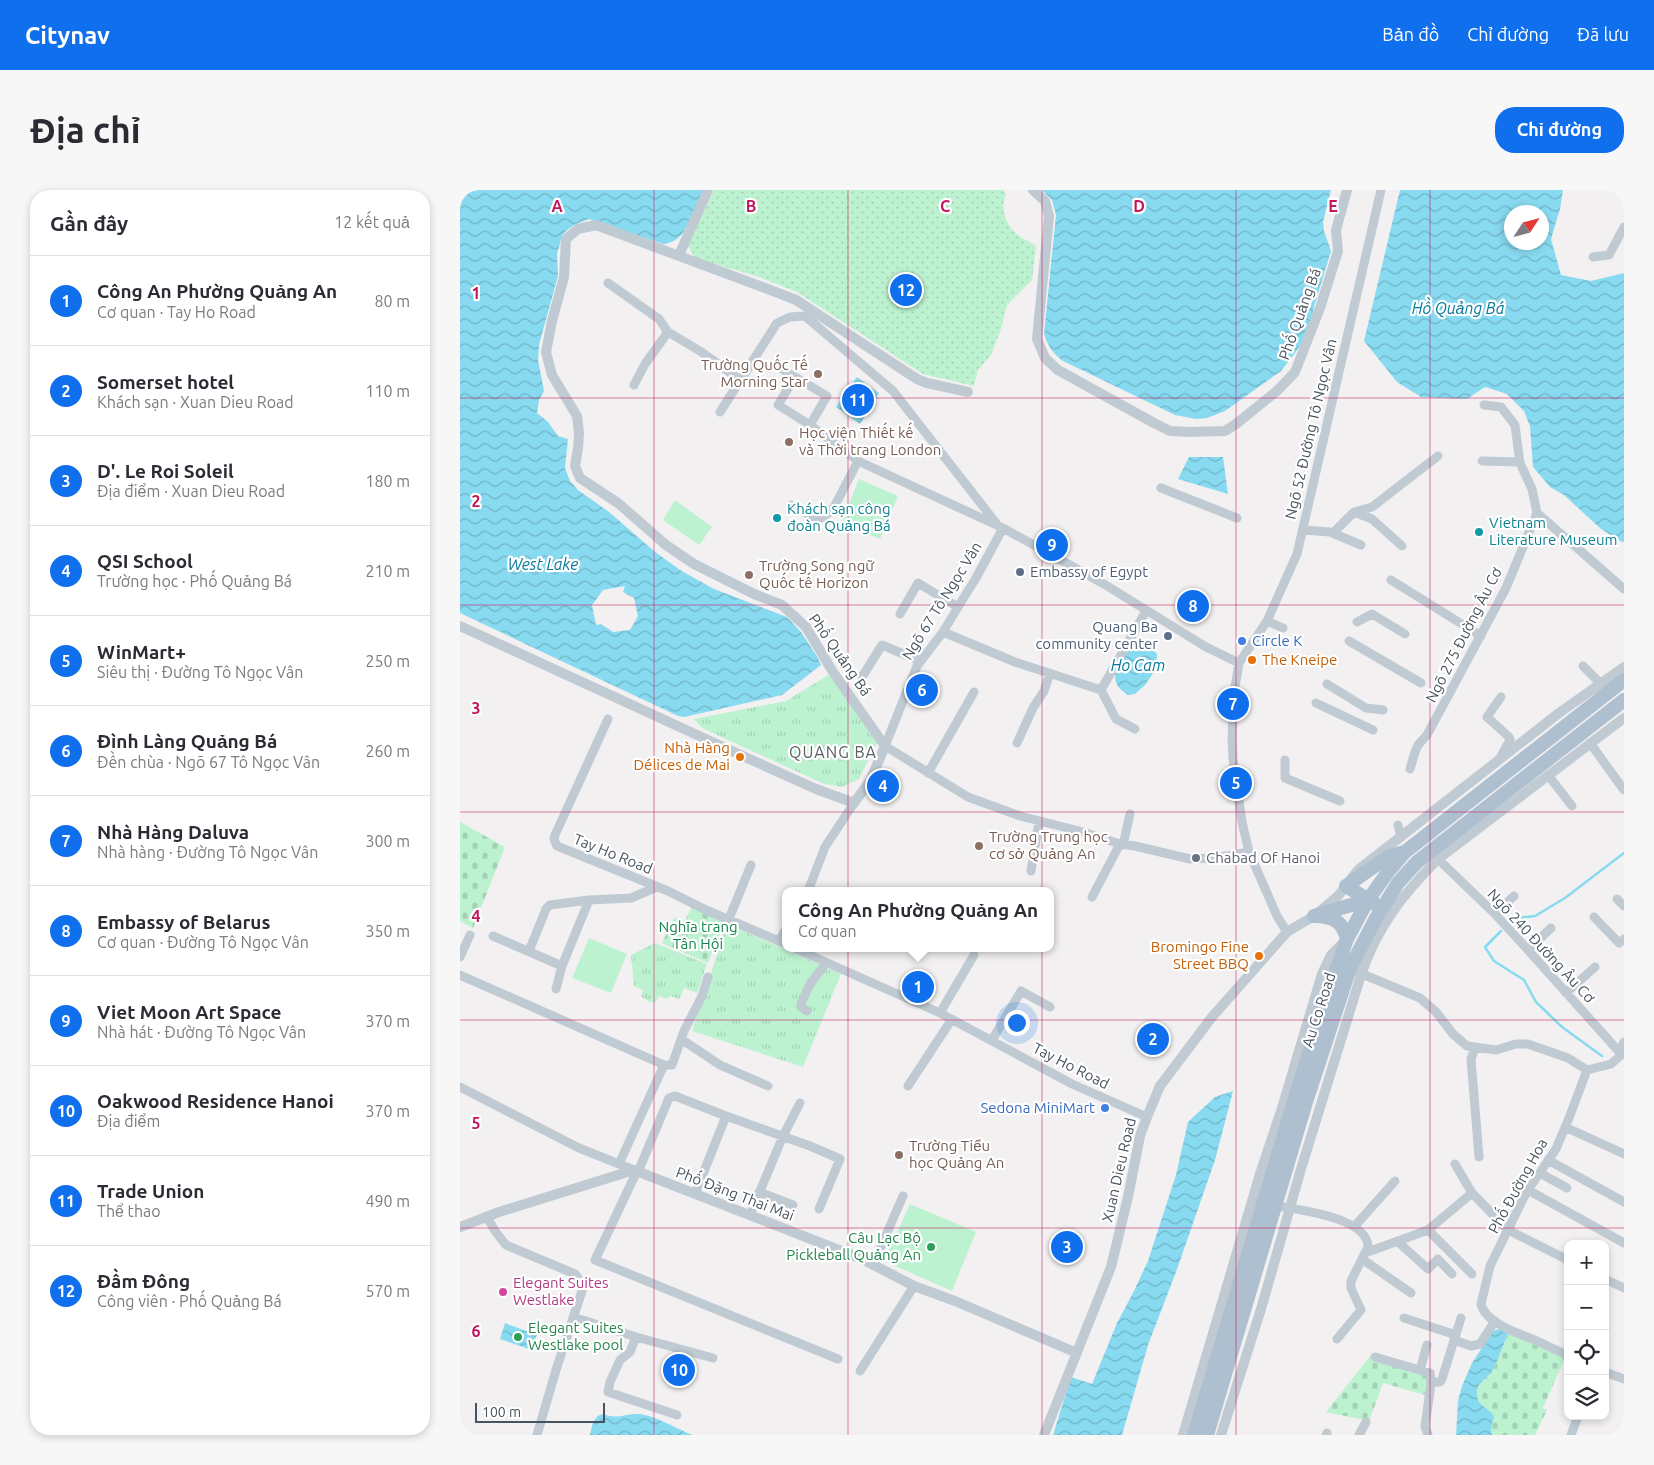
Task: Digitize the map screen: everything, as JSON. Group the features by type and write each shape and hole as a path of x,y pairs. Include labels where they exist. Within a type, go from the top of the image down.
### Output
{"main road":[{"name":"Au Co Road","path":"1194,1435 1291,1132 1320,1017 1347,939 1368,900 1405,852 1624,680"},
{"name":"Au Co Road","path":"1207,1435 1283,1207 1291,1132 1382,907 1398,883 1417,862 1624,700"},
{"path":"1595,702 1605,716"},
{"path":"1382,907 1346,886 1389,856 1405,852"},
{"path":"1314,916 1368,900"},
{"path":"1314,916 1331,917 1337,921 1345,930 1347,939"}],"street":[{"path":"679,255 708,190"},
{"name":"Phố Quảng Bá","path":"1033,190 1044,201 1049,216 1037,339 1045,358 1058,370 1154,423 1170,430 1188,432 1225,431 1278,390 1295,372 1320,308 1338,251 1336,230 1347,190"},
{"name":"Ngõ 52 Đường Tô Ngọc Vân","path":"1239,663 1267,621 1295,560 1381,190"},
{"name":"Phố Quảng Bá","path":"885,746 833,672 806,627 782,605 754,594 694,564 666,545 618,503 580,478 575,466 579,433 577,416 552,375 546,352 552,320 564,277 566,239 578,229 596,225 679,255 796,300 917,379 968,392"},
{"path":"1593,257 1609,255 1624,227"},
{"path":"608,283 659,319 668,332 700,351 740,380"},
{"path":"720,412 777,323 790,317 805,316 893,391 1000,527"},
{"path":"634,385 645,364 668,332"},
{"path":"776,365 827,396 810,425"},
{"path":"796,377 778,406 810,425 858,461 1000,527 1104,584 1206,647 1239,663 1234,693 1232,739 1242,822 1249,852 1277,916 1287,932"},
{"path":"1484,405 1501,407 1515,425 1520,462 1532,489 1538,513 1624,588"},
{"path":"1333,533 1354,512 1372,507 1438,456"},
{"path":"791,505 811,516 821,518 832,511 858,461"},
{"path":"1482,461 1520,462"},
{"path":"1161,488 1237,518"},
{"path":"1354,512 1372,519 1402,546"},
{"name":"Ngõ 275 Đường Âu Cơ","path":"1410,769 1415,752 1427,735 1506,588 1538,513"},
{"name":"Ngõ 67 Tô Ngọc Vân","path":"885,746 917,666 943,632 976,578 1000,527"},
{"path":"1303,530 1333,533 1361,545"},
{"path":"1392,580 1481,636"},
{"path":"900,614 918,583 958,607"},
{"path":"1101,690 1146,611"},
{"path":"1357,622 1372,614 1405,634"},
{"path":"1267,621 1283,628"},
{"path":"460,626 816,789 854,802"},
{"path":"943,632 1015,662 1101,690 1116,719 1135,729"},
{"path":"1349,641 1421,683"},
{"path":"862,677 882,645 920,661"},
{"path":"1583,666 1601,684"},
{"path":"1346,886 1358,870 1378,853 1559,714 1624,667"},
{"path":"1017,742 1032,708 1044,691 1050,673"},
{"path":"1327,684 1366,708 1383,710"},
{"path":"928,773 974,692"},
{"path":"1499,760 1510,737 1487,715 1501,697"},
{"path":"1316,702 1372,730"},
{"name":"Au Co Road","path":"1221,1435 1261,1309 1283,1207 1355,971 1397,904 1438,859 1624,718"},
{"name":"Tay Ho Road","path":"608,719 555,835 557,846 657,887 782,943"},
{"path":"1590,743 1624,790"},
{"path":"810,887 825,847 870,781 885,746 968,797 987,800 1020,816 1083,832 1122,845 1136,846 1190,859 1215,858 1249,852"},
{"path":"1285,760 1285,778 1340,802"},
{"path":"1548,775 1572,806"},
{"path":"1092,897 1122,845 1130,814"},
{"path":"1031,871 1039,821"},
{"path":"1398,826 1401,837"},
{"name":"Ngõ 240 Đường Âu Cơ","path":"1438,859 1495,914 1622,1056"},
{"path":"728,920 751,865"},
{"name":"Xuan Dieu Road","path":"1044,1435 1111,1267 1140,1136 1160,1086 1207,1022 1287,932 1314,916 1338,896 1346,886"},
{"path":"529,952 548,906 589,900 631,898 657,887"},
{"path":"1495,914 1514,896"},
{"path":"556,989 562,966 589,900"},
{"path":"1594,917 1620,943 1624,939"},
{"path":"1528,950 1551,928"},
{"path":"460,957 470,935"},
{"path":"493,936 562,966"},
{"name":"Au Co Road","path":"1183,1435 1257,1183 1282,1108 1322,974 1330,955 1347,939"},
{"name":"Tay Ho Road","path":"803,952 896,992 952,1019 1072,1084 1147,1116"},
{"path":"940,1013 974,955"},
{"path":"807,1011 803,1009 801,1004 810,984 826,962"},
{"path":"1566,993 1595,967"},
{"path":"1355,971 1420,998 1436,1012 1459,1040 1467,1046 1496,1050 1516,1044 1528,1044 1568,1058 1587,1070 1611,1064 1622,1056 1620,1051 1624,1042"},
{"path":"460,975 664,1065 672,1065 681,1039 702,996 708,977"},
{"path":"992,1040 1021,991 1050,1007"},
{"path":"908,1086 952,1019"},
{"path":"681,1039 720,1065 768,1086"},
{"path":"1475,1048 1471,1060 1479,1157"},
{"path":"619,1164 664,1065"},
{"name":"Phố Đường Hoa","path":"1564,1354 1512,1331 1495,1321 1483,1310 1481,1304 1490,1266 1528,1190 1556,1148 1587,1070"},
{"path":"460,1086 579,1148 636,1171"},
{"path":"819,1209 840,1159 694,1102 671,1096 595,1260 838,1359"},
{"path":"750,1215 783,1136 800,1103"},
{"path":"696,1194 726,1116"},
{"path":"1565,1127 1624,1154"},
{"path":"1548,1160 1624,1202"},
{"path":"1455,1164 1472,1193 1508,1230 1564,1258"},
{"path":"460,1226 580,1186 636,1171"},
{"name":"Phố Đặng Thai Mai","path":"636,1171 873,1265 914,1286 955,1301 1076,1353"},
{"path":"1540,1173 1566,1188"},
{"path":"1354,1227 1395,1180"},
{"path":"1528,1190 1624,1243"},
{"path":"759,1192 793,1205"},
{"path":"1364,1256 1428,1230 1472,1193"},
{"path":"873,1265 903,1196"},
{"path":"1283,1207 1336,1219 1362,1232 1368,1241 1368,1247 1354,1273 1351,1288 1361,1310 1337,1339"},
{"path":"487,1216 495,1231 506,1245 575,1274 583,1288 537,1435"},
{"path":"1428,1230 1472,1274"},
{"path":"1398,1241 1428,1269 1438,1259 1452,1274"},
{"path":"1364,1256 1411,1293"},
{"path":"1609,1281 1624,1288"},
{"path":"860,1371 914,1286"},
{"path":"573,1317 713,1358"},
{"path":"1404,1318 1471,1346 1480,1344 1495,1321"},
{"path":"1431,1384 1440,1382 1442,1379 1461,1318"},
{"path":"636,1337 630,1352 620,1360 610,1382 608,1392 677,1415"},
{"path":"1420,1370 1426,1345"},
{"path":"1375,1357 1430,1373 1431,1384 1425,1426 1428,1435"},
{"path":"1609,1373 1624,1379"},
{"path":"1571,1435 1577,1420"},
{"path":"1359,1435 1366,1422"}],"green space":[{"path":"714,190 1003,190 1006,194 1003,207 1008,224 1022,238 1036,246 1032,280 1007,305 1000,332 991,355 978,370 974,386 923,374 797,292 759,277 695,258 688,246"},
{"path":"859,479 898,496 880,539 841,523"},
{"path":"675,500 712,527 699,545 663,520"},
{"path":"830,674 877,743 859,779 842,787 824,784 702,728 694,719 786,701"},
{"path":"460,822 505,847 473,928 460,921"},
{"name":"Nghĩa trang Tân Hội","path":"692,906 725,921 708,963 662,943 674,918 685,921"},
{"path":"727,924 782,948 782,952 791,952 841,974 803,1067 692,1031"},
{"path":"589,938 627,954 611,993 572,978"},
{"path":"655,943 707,964 697,993 684,988 679,999 670,996 667,999 659,996 655,1003 641,996 643,990 634,986 631,955"},
{"name":"Câu Lạc Bộ Pickleball Quảng An","path":"910,1204 976,1232 952,1291 884,1261"},
{"path":"1508,1333 1564,1358 1543,1408 1547,1410 1535,1435 1492,1435 1491,1428 1494,1416 1482,1405 1478,1399 1477,1391 1480,1384 1493,1370"},
{"path":"1371,1355 1430,1371 1425,1395 1383,1383 1369,1421 1326,1412"}],"water":[{"name":"West Lake","path":"460,190 705,190 683,233 669,243 663,244 589,219 576,224 562,236 557,254 558,276 539,345 538,360 544,391 539,400 537,413 548,422 558,436 568,439 565,468 570,481 578,490 609,512 654,551 680,570 714,589 787,617 801,632 821,665 782,695 684,717 678,716 460,613"},
{"path":"1042,190 1331,190 1323,222 1331,251 1314,307 1310,330 1281,371 1225,411 1207,418 1196,419 1175,415 1063,361 1051,349 1044,334 1056,215 1052,200"},
{"name":"Hồ Quảng Bá","path":"1400,190 1563,190 1560,209 1551,239 1561,275 1591,281 1624,273 1624,542 1601,529 1564,495 1550,487 1533,467 1530,426 1524,411 1507,394 1485,387 1467,399 1421,397 1397,382 1364,341"},
{"path":"857,377 879,393 860,424 836,407"},
{"path":"1189,457 1223,457 1228,494 1178,479"},
{"name":"Ho Cam","path":"1148,644 1157,654 1156,669 1145,685 1135,694 1128,695 1116,683 1116,671 1133,645"},
{"path":"1233,1091 1215,1160 1148,1345 1122,1435 1053,1435 1071,1377 1092,1384 1117,1323 1148,1261 1176,1175 1188,1122 1215,1097"},
{"name":"Elegant Suites Westlake pool","path":"505,1323 537,1335 535,1339 538,1344 532,1350 500,1339"},
{"path":"1499,1329 1508,1333 1493,1370 1480,1384 1477,1391 1479,1402 1494,1416 1491,1428 1492,1435 1456,1435 1458,1401 1462,1386 1472,1363 1493,1331"},
{"path":"603,1414 614,1416 645,1415 692,1435 590,1435 595,1419"}],"pier":[{"path":"625,586 623,592 634,598 638,616 630,630 613,632 601,624 596,625 592,605 603,590"}],"waterway":[{"path":"1512,922 1517,918 1535,916 1565,898 1624,853"},
{"path":"1501,931 1485,947 1494,961 1524,980 1536,1002 1562,1027 1602,1056"}],"place":[{"name":"Đầm Đông","path":"906,290"},
{"name":"Trường Quốc Tế Morning Star","path":"818,374"},
{"name":"Trade Union","path":"858,400"},
{"name":"Học viện Thiết kế và Thời trang London","path":"789,442"},
{"name":"Khách sạn công đoàn Quảng Bá","path":"777,518"},
{"name":"Vietnam Literature Museum","path":"1479,532"},
{"name":"Viet Moon Art Space","path":"1052,545"},
{"name":"Embassy of Egypt","path":"1020,572"},
{"name":"Trường Song ngữ Quốc tế Horizon","path":"749,575"},
{"name":"Embassy of Belarus","path":"1193,606"},
{"name":"Quang Ba community center","path":"1168,636"},
{"name":"Circle K","path":"1242,641"},
{"name":"The Kneipe","path":"1252,660"},
{"name":"Đình Làng Quảng Bá","path":"922,690"},
{"name":"Nhà Hàng Daluva","path":"1233,704"},
{"name":"Nhà Hàng Délices de Mai","path":"740,757"},
{"name":"WinMart+","path":"1236,783"},
{"name":"QSI School","path":"883,786"},
{"name":"Trường Trung học cơ sở Quảng An","path":"979,846"},
{"name":"Chabad Of Hanoi","path":"1196,858"},
{"name":"Bromingo Fine Street BBQ","path":"1259,956"},
{"name":"Công An Phường Quảng An","path":"918,987"},
{"name":"Somerset hotel","path":"1153,1039"},
{"name":"Sedona MiniMart","path":"1105,1108"},
{"name":"Trường Tiểu học Quảng An","path":"899,1155"},
{"name":"Câu Lạc Bộ Pickleball Quảng An","path":"931,1247"},
{"name":"D'. Le Roi Soleil","path":"1067,1247"},
{"name":"Elegant Suites Westlake","path":"503,1292"},
{"name":"Elegant Suites Westlake pool","path":"518,1337"},
{"name":"Oakwood Residence Hanoi","path":"679,1370"}],"district":[{"name":"QUANG BA","path":"833,752"}]}
